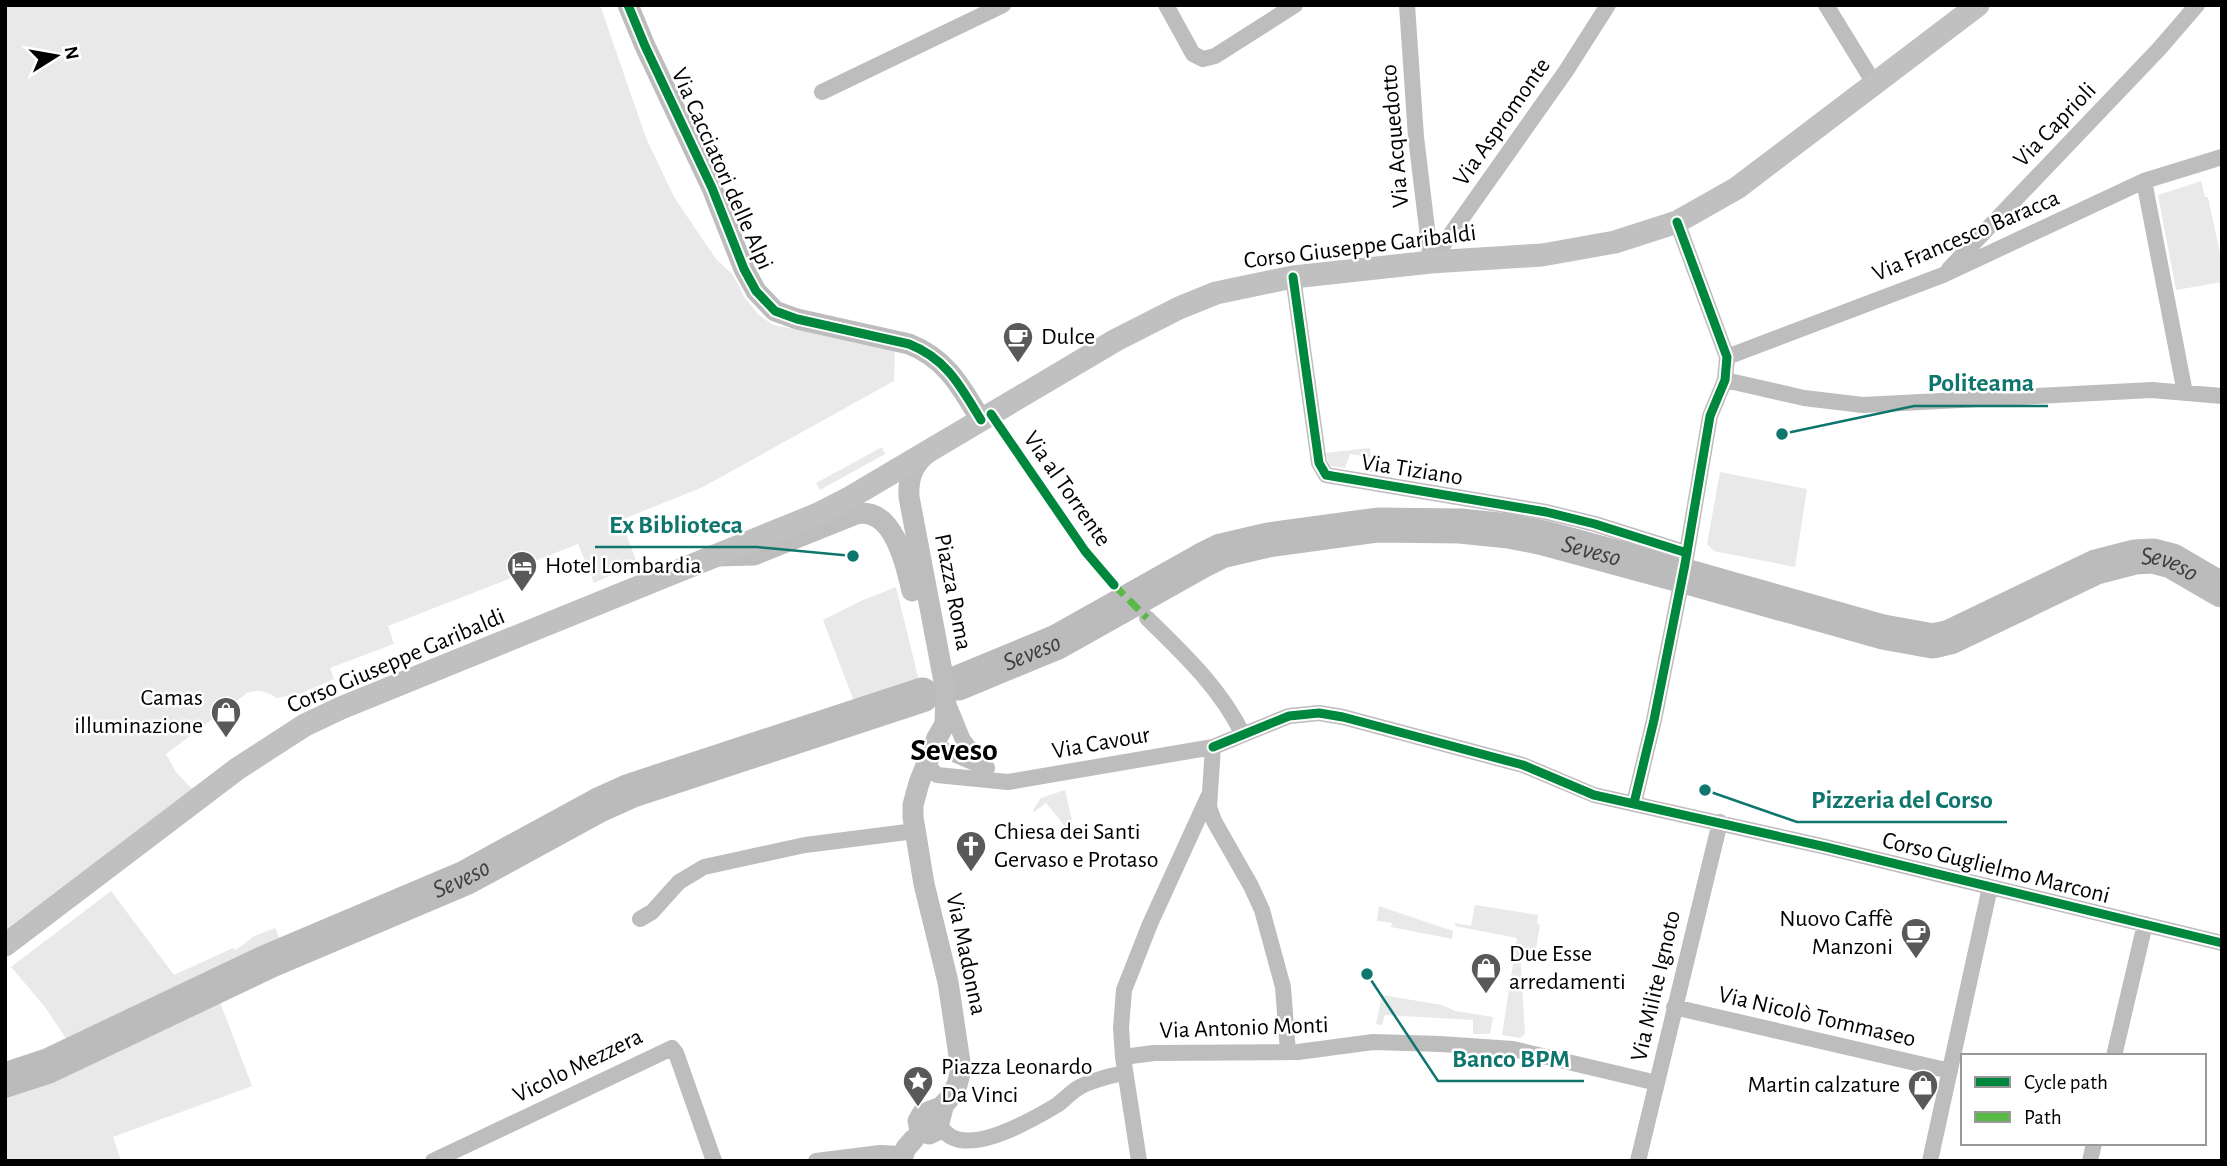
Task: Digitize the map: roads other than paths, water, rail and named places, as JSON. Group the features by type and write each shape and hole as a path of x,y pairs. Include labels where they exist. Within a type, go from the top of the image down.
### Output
{"main road":[{"name":"Corso Giuseppe Garibaldi","path":"5,945 237,769 305,725 818,514 1115,340 1179,308 1216,293 1293,277 1430,262 1542,255 1615,242 1677,222 1737,188 1978,5"}],"street":[{"name":"Via Cacciatori delle Alpi","path":"628,5 712,188 744,270 756,291 775,311 797,319 925,350 952,374 981,420"},
{"path":"822,92 1003,5"},
{"path":"1166,5 1193,54 1206,59 1215,56 1295,5"},
{"name":"Via Acquedotto","path":"1407,5 1418,162 1430,262"},
{"name":"Via Aspromonte","path":"1430,262 1566,71 1608,5"},
{"path":"1826,5 1874,83"},
{"name":"Via Caprioli","path":"1944,275 2151,58 2197,5"},
{"name":"Via Francesco Baracca","path":"1727,357 1944,275 2144,181 2222,157"},
{"path":"2144,181 2185,393"},
{"path":"1634,803 1654,720 1686,559 1710,416 1725,380 1727,357 1677,222"},
{"name":"Via Tiziano","path":"1293,277 1319,463 1326,475 1546,512 1595,524 1686,559"},
{"path":"1725,380 1804,398 1863,405 2152,390 2222,396"},
{"name":"Piazza Roma","path":"909,505 912,470 931,450"},
{"name":"Piazza Roma","path":"890,479 901,484 906,491 939,690 906,566 882,519 869,502 870,490 878,481 890,479"},
{"path":"712,558 723,555 754,555 860,513 872,513 882,519"},
{"path":"1147,618 1202,676 1229,710 1243,736"},
{"path":"913,805 919,783 946,721 939,690"},
{"path":"939,690 963,740 986,773"},
{"name":"Via Cavour","path":"986,773 1004,779 1022,780 1188,752 1213,747 1289,716 1320,713 1523,765 1575,788 1634,803"},
{"path":"1139,1161 1124,1065 1121,1028 1124,990 1150,924 1208,796 1213,747"},
{"path":"933,750 931,769 937,775 986,773"},
{"path":"913,805 924,788 986,773"},
{"path":"1208,796 1214,821 1262,911 1283,987 1288,1052"},
{"name":"Corso Guglielmo Marconi","path":"1634,803 2222,943"},
{"name":"Via Madonna","path":"913,805 924,884 948,982 960,1072 954,1091 918,1133"},
{"name":"Via Milite Ignoto","path":"1638,1161 1720,822"},
{"path":"640,919 652,912 679,882 704,867 805,845 915,831"},
{"path":"1930,1161 1955,1062 1990,887"},
{"path":"2114,1054 2144,924"},
{"name":"Via Nicolò Tommaseo","path":"1674,1007 1955,1062"},
{"name":"Via Antonio Monti","path":"918,1133 944,1132 966,1142 983,1142 1049,1109 1081,1086 1154,1053 1312,1051 1373,1042 1497,1047 1657,1083"},
{"name":"Vicolo Mezzera","path":"433,1161 672,1048 714,1161"},
{"path":"816,1161 918,1133"}],"waterway":[{"name":"Seveso","path":"958,683 1057,642 1221,551 1268,540 1378,525 1460,526 1544,538 1883,632 1933,641 1950,637 2096,567 2135,557 2153,556 2172,561 2222,590"},
{"name":"Seveso","path":"5,1080 48,1066 269,961 465,878 630,791 922,695"}],"place":[{"name":"Dulce","path":"1018,364"},
{"name":"Politeama","path":"1782,434"},
{"name":"Ex Biblioteca","path":"853,556"},
{"name":"Hotel Lombardia","path":"522,593"},
{"name":"Camas illuminazione","path":"226,739"},
{"name":"Pizzeria del Corso","path":"1705,790"},
{"name":"Chiesa dei Santi Gervaso e Protaso","path":"971,873"},
{"name":"Nuovo Caffè Manzoni","path":"1916,960"},
{"name":"Banco BPM","path":"1367,974"},
{"name":"Due Esse arredamenti","path":"1486,995"},
{"name":"Piazza Leonardo Da Vinci","path":"918,1108"},
{"name":"Martin calzature","path":"1923,1112"}],"district":[{"name":"Seveso","path":"954,750"}]}
